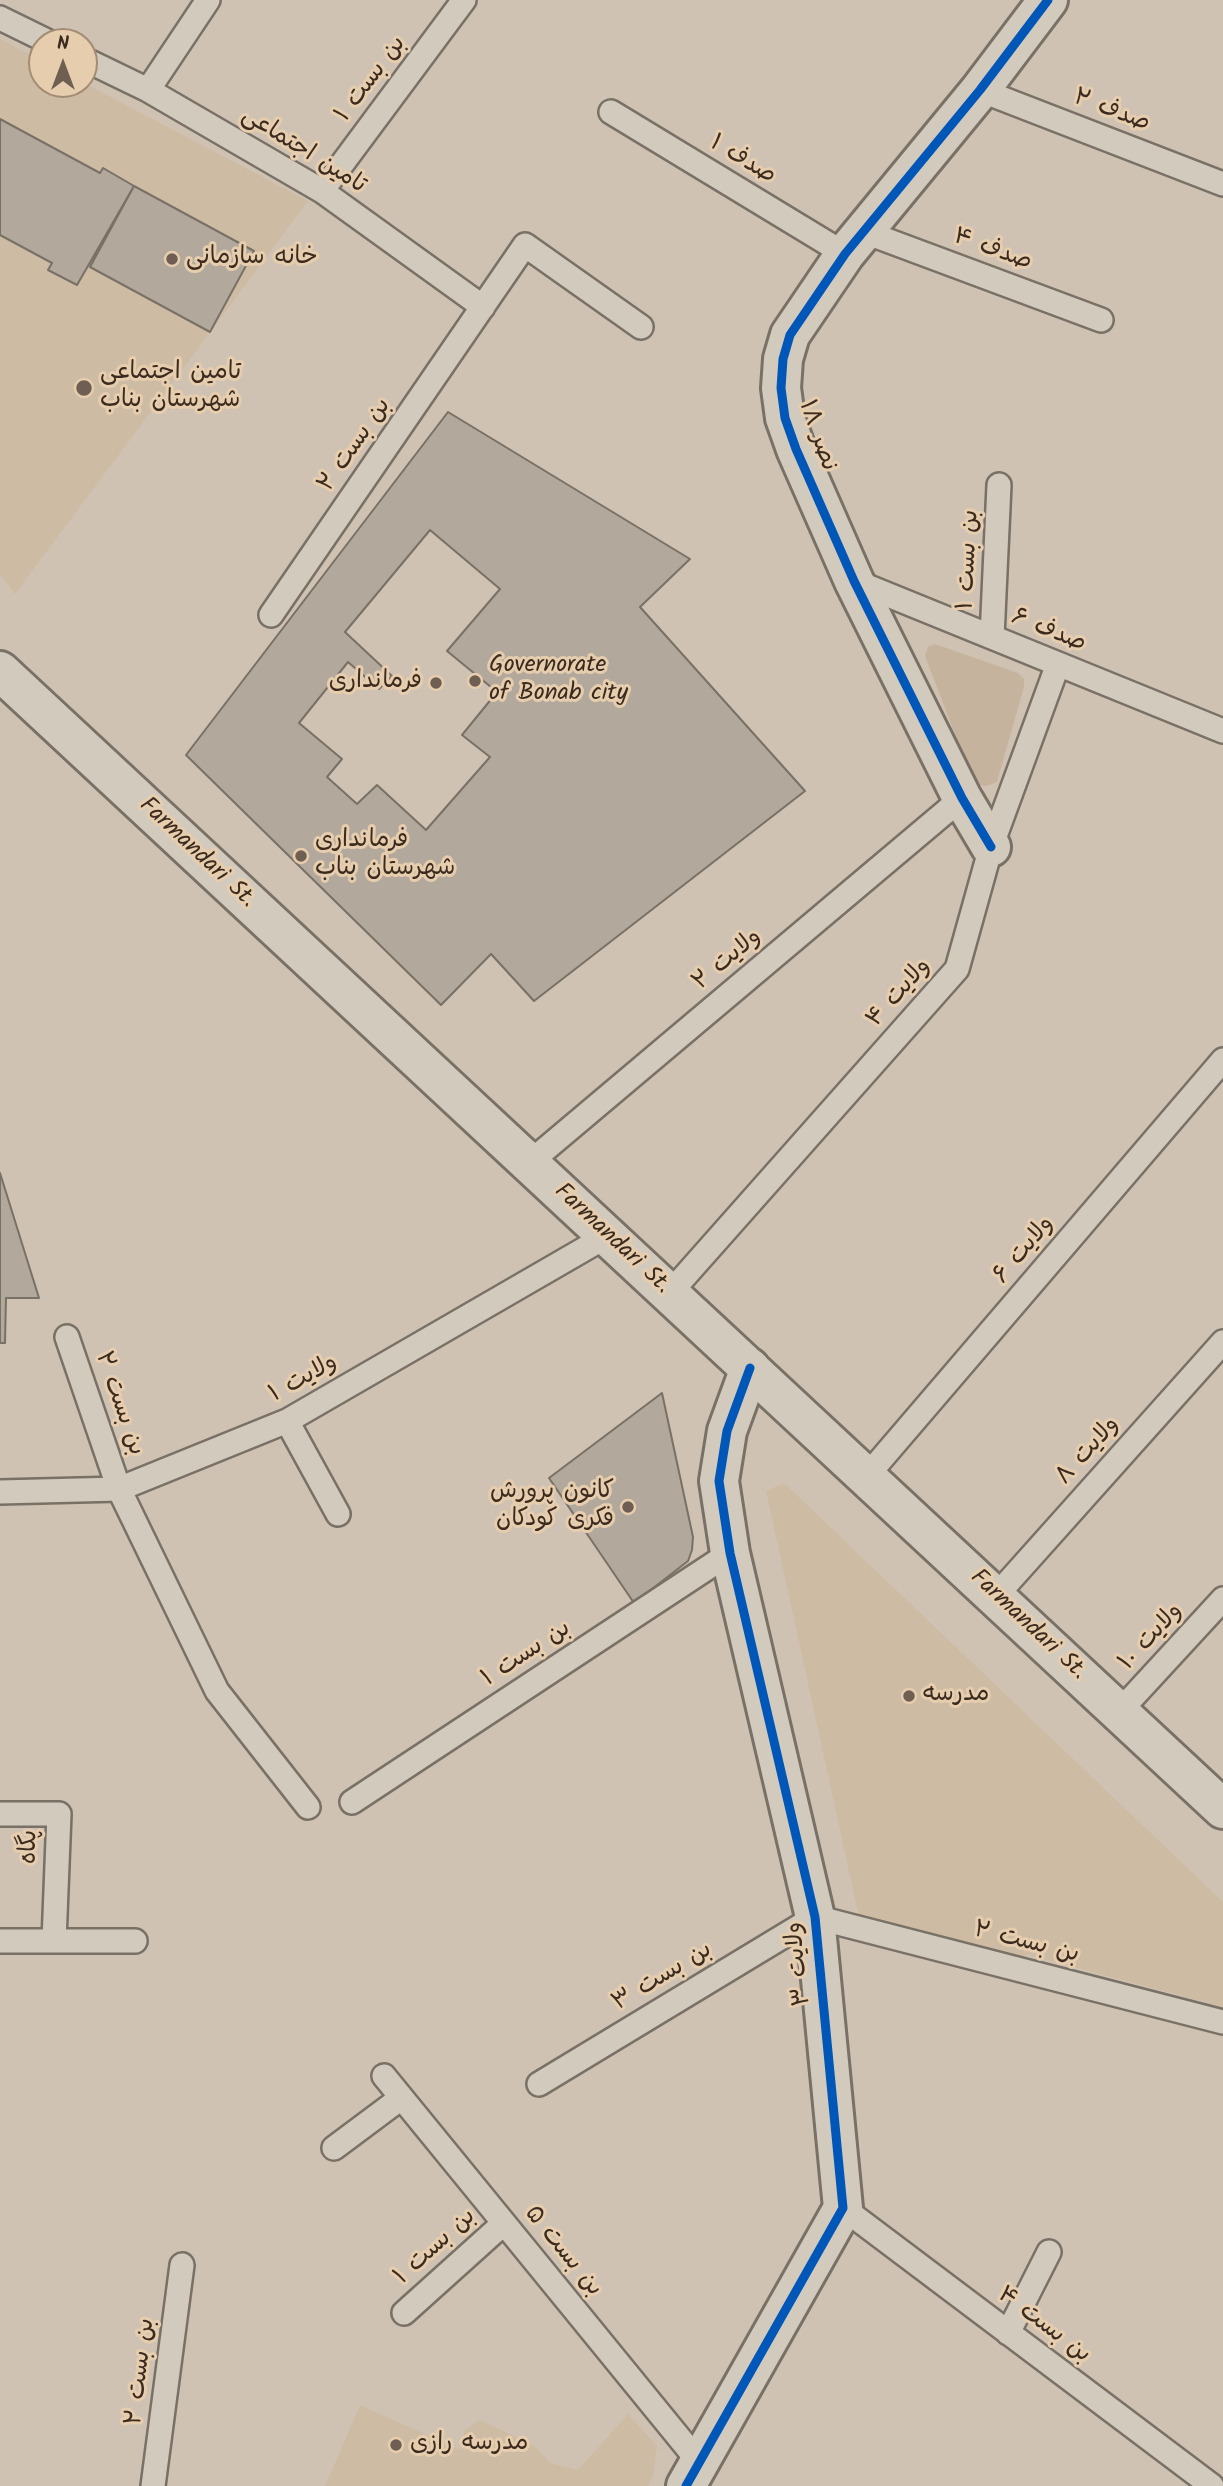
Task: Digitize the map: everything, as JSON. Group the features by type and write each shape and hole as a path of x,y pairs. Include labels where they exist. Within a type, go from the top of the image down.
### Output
{"street":[{"name":"نصر ۱۸","path":"991,847 962,799 854,581 796,449 785,418 781,388 783,359 790,335 855,243 980,90 1048,0"},
{"name":"Farmandari St.","path":"0,671 1223,1809"},
{"name":"ولایت ۳","path":"750,1368 727,1431 719,1481 730,1552 815,1917 843,2208"},
{"path":"692,2474 843,2208"}],"lane":[{"path":"148,90 208,0"},
{"name":"بن بست ۱","path":"322,191 464,0"},
{"path":"0,18 28,32"},
{"name":"تامین اجتماعی","path":"98,66 148,90 322,191 483,307"},
{"name":"صدف ۲","path":"980,90 1223,184"},
{"name":"صدف ۱","path":"611,112 855,243"},
{"name":"صدف ۴","path":"855,243 1101,320"},
{"path":"483,307 525,245 641,327"},
{"name":"بن بست ۲","path":"271,615 483,307"},
{"name":"بن بست ۱","path":"992,637 999,485"},
{"name":"صدف ۶","path":"854,581 1223,731"},
{"name":"ولایت ۴","path":"669,1294 957,970 991,847 1058,664"},
{"name":"ولایت ۲","path":"528,1163 962,799"},
{"name":"ولایت ۶","path":"866,1477 1223,1060"},
{"name":"ولایت ۱","path":"0,1492 120,1489 287,1421 607,1236"},
{"name":"بن بست ۲","path":"67,1337 120,1489"},
{"name":"ولایت ۸","path":"995,1597 1223,1342"},
{"path":"287,1421 338,1514"},
{"path":"120,1489 217,1691 307,1807"},
{"name":"بن بست ۱","path":"352,1802 730,1552"},
{"name":"ولایت ۱۰","path":"1119,1712 1223,1599"},
{"name":"پگاه","path":"0,1814 59,1814 54,1941"},
{"name":"بن بست ۲","path":"815,1917 1223,2022"},
{"name":"بن بست ۳","path":"539,2084 815,1917"},
{"path":"0,1941 135,1941"},
{"name":"بن بست ۵","path":"384,2076 504,2223 692,2474"},
{"path":"334,2147 401,2098"},
{"name":"بن بست ۴","path":"843,2208 1212,2486"},
{"name":"بن بست ۱","path":"404,2313 504,2223"},
{"path":"1008,2333 1049,2252"},
{"name":"بن بست ۲","path":"153,2486 182,2265"}],"shaded area":[{"name":"تامین اجتماعی شهرستان بناب","path":"0,39 28,54 28,98 98,98 98,90 308,201 15,594 0,574"},
{"path":"935,644 1018,673 1024,679 997,782 986,786 974,784 925,656 928,647"},
{"name":"مدرسه","path":"784,1483 1223,1902 1223,2007 1029,1955 1003,1961 860,1922 766,1491"},
{"name":"مدرسه رازی","path":"360,2405 460,2450 465,2430 480,2420 536,2447 550,2463 578,2470 628,2414 657,2446 653,2477 648,2486 325,2486"}],"building":[{"path":"0,119 100,173 103,168 134,186 77,285 48,270 52,263 0,235"},
{"name":"خانه سازمانی","path":"134,186 254,251 210,332 90,267"},
{"name":"Governorate of Bonab city","path":"448,412 690,559 640,607 805,791 534,1001 491,954 441,1005 186,755"},
{"name":"فرمانداری","path":"430,530 500,589 447,651 497,692 462,735 490,757 426,830 377,785 357,804 327,777 342,759 299,723 348,662 379,689 392,676 345,632"},
{"path":"0,1173 39,1298 6,1298 5,1343 0,1343"},
{"name":"کانون پرورش فکری کودکان","path":"662,1393 693,1537 692,1550 688,1561 634,1603 549,1478"}],"cycle path":[{"path":"991,847 962,798 854,581 796,449 785,418 781,388 783,359 790,335 845,254 980,90 1048,0"},
{"path":"686,2486 843,2208 815,1917 730,1553 719,1481 727,1431 750,1368"}],"place":[{"name":"خانه سازمانی","path":"172,259"},
{"name":"تامین اجتماعی شهرستان بناب","path":"84,388"},
{"name":"Governorate of Bonab city","path":"475,681"},
{"name":"فرمانداری","path":"436,683"},
{"name":"فرمانداری شهرستان بناب","path":"301,856"},
{"name":"کانون پرورش فکری کودکان","path":"628,1507"},
{"name":"مدرسه","path":"909,1696"},
{"name":"مدرسه رازی","path":"396,2445"}]}
